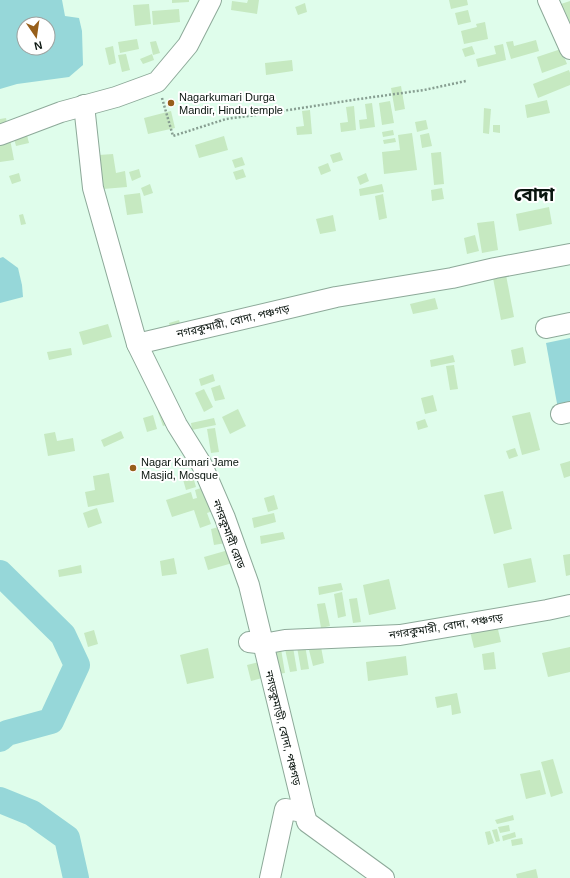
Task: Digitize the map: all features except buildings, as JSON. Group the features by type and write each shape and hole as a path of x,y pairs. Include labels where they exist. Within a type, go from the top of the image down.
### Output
{"street":[{"path":"0,135 61,112 116,97 157,82 188,45 211,0"},
{"path":"548,0 570,49"},
{"path":"84,105 93,188 137,344"},
{"name":"নগরকুমারী, বোদা, পঞ্চগড়","path":"137,344 336,296 452,278 495,268 570,254"},
{"path":"546,328 570,323"},
{"name":"নগরকুমারী রোড","path":"137,344 177,425 202,465 222,512 249,586 256,643"},
{"name":"নগরকুমারী, বোদা, পঞ্চগড়","path":"256,643 285,640 400,635 570,605"},
{"name":"নগড়কুমাড়ী, বোদা, পঞ্চগড়","path":"256,643 304,812"},
{"path":"270,878 285,809 304,812 307,822 384,878"}],"path":[{"path":"157,82 174,136 226,119 424,90 466,81"}],"water":[{"path":"0,0 62,0 65,16 79,18 82,31 83,65 69,77 17,84 0,89"},
{"path":"3,257 18,268 23,297 0,303 0,258"},
{"path":"570,338 570,406 558,409 546,343"}],"waterway":[{"path":"0,573 63,635 77,665 51,721 7,733 0,739"},
{"path":"0,800 32,813 67,838 76,878"}],"place":[{"name":"Nagarkumari Durga Mandir, Hindu temple","path":"171,103"},
{"name":"Nagar Kumari Jame Masjid, Mosque","path":"133,468"}],"district":[{"name":"বোদা","path":"534,194"}]}
